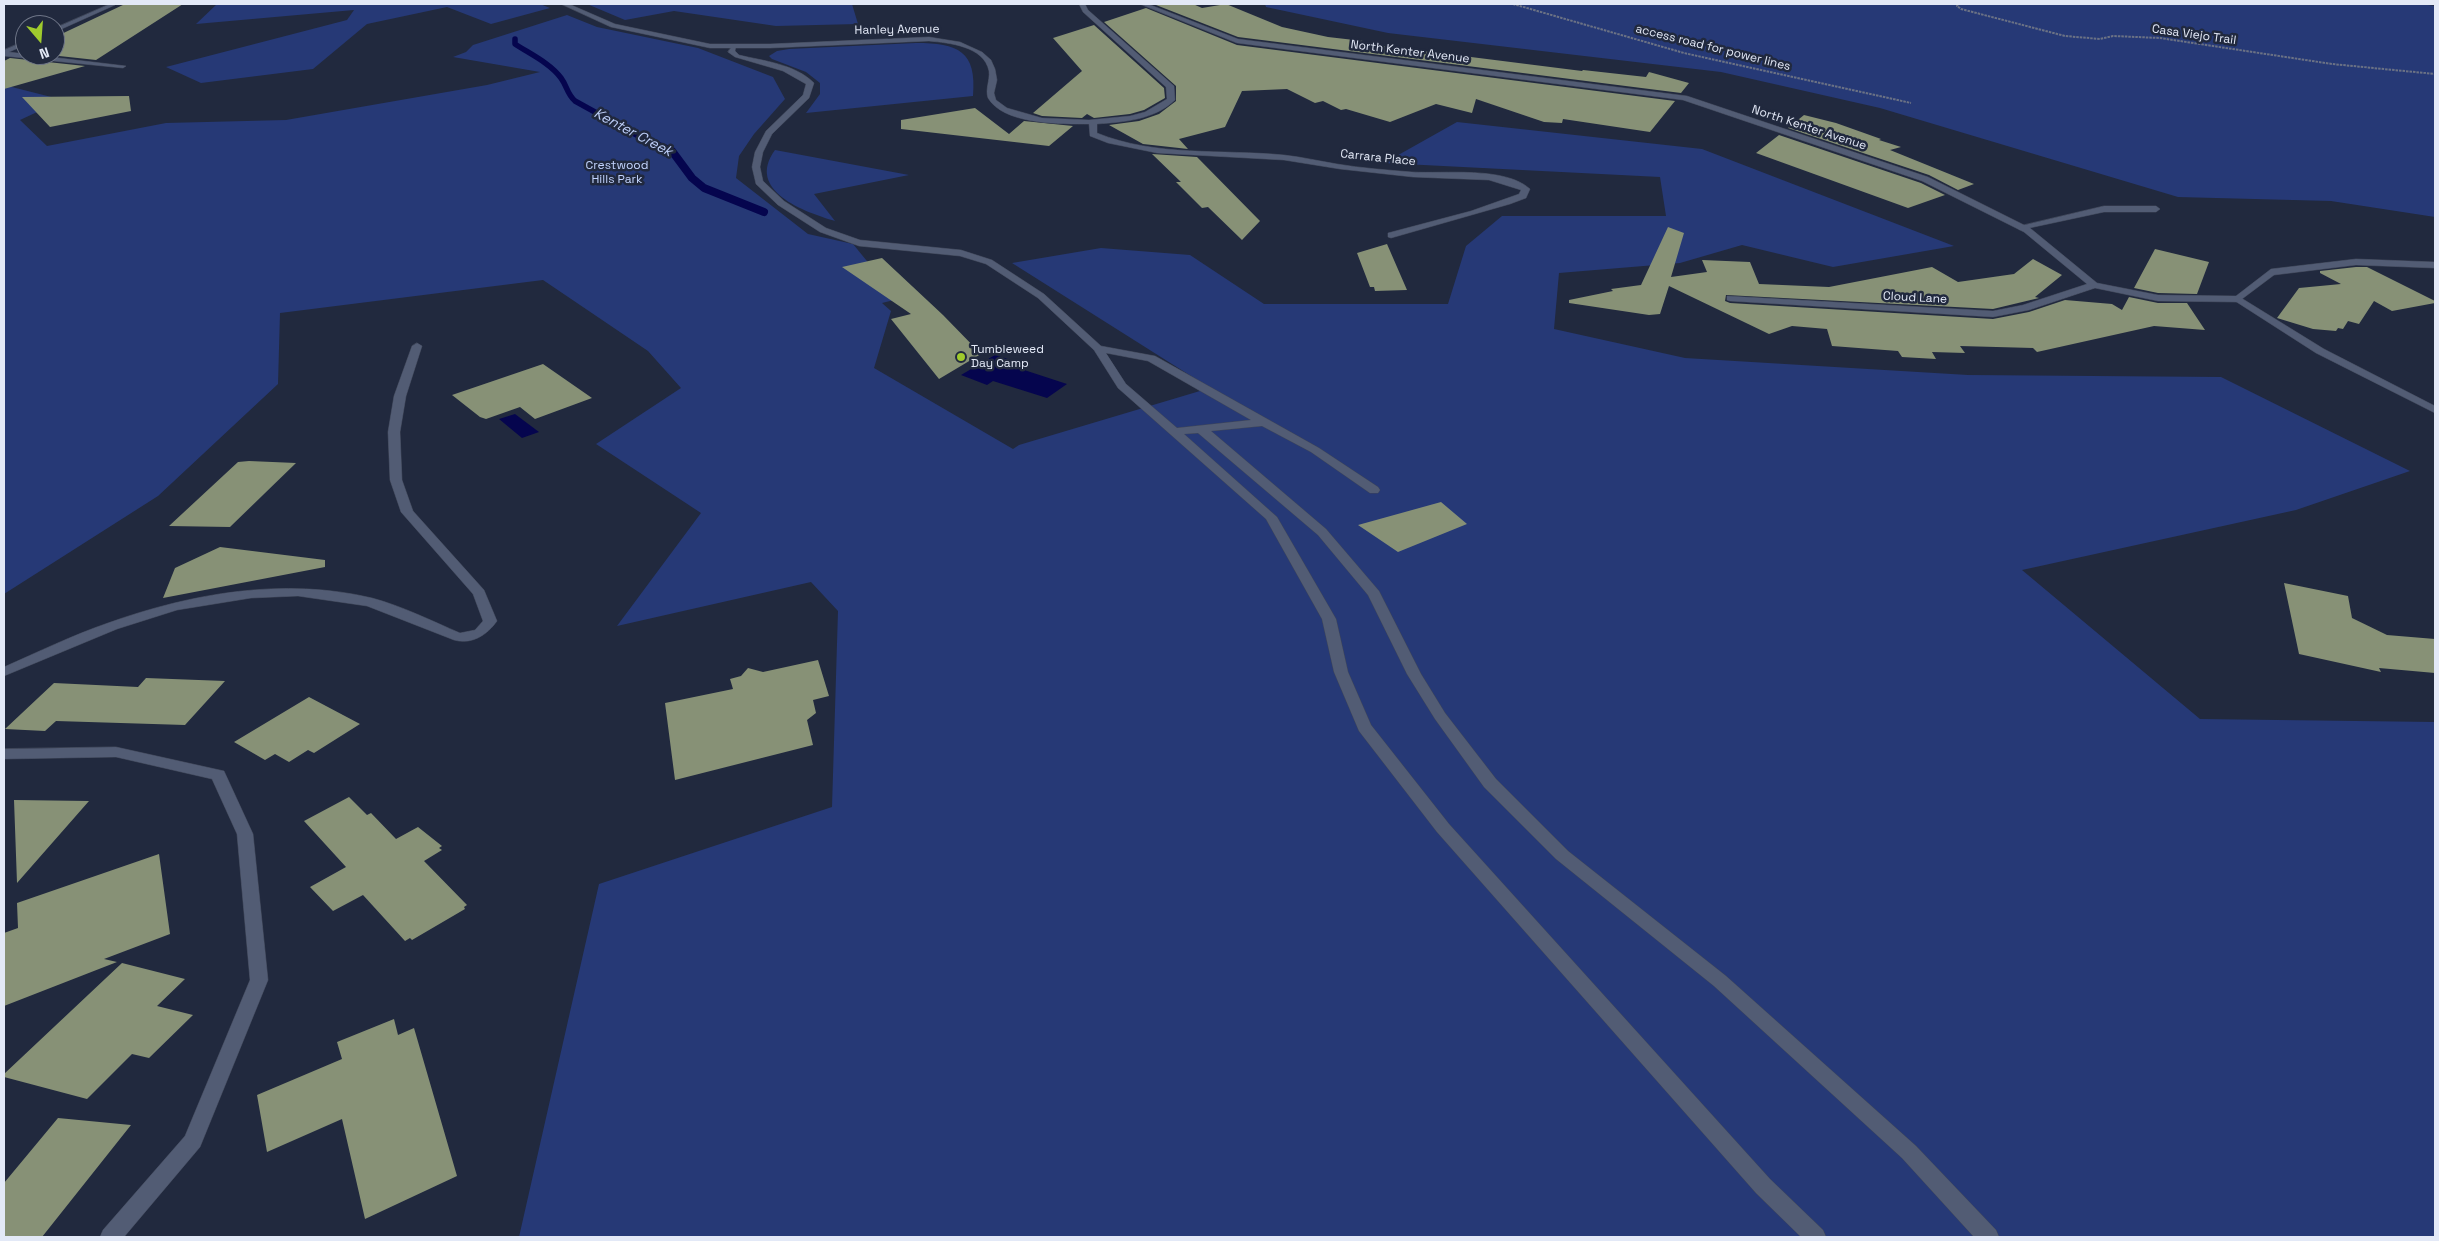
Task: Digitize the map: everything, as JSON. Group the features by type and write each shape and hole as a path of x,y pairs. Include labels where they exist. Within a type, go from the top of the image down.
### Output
{"street":[{"name":"Hanley Avenue","path":"564,4 613,26 710,46 734,47 929,39 948,40 976,50 986,60 993,80 990,95 994,102 1005,109 1043,121 1093,123 1145,115 1171,100 1170,86 1086,11 1082,4"},
{"name":"North Kenter Avenue","path":"1143,4 1237,41 1684,98 1925,179 2020,227 2094,285 2158,298 2238,299"},
{"path":"65,26 112,5"},
{"path":"734,47 731,52 737,56 784,70 805,78 810,83 806,96 770,133 759,152 756,167 759,182 772,195 823,230 838,237 883,247 961,253 989,262 1041,296 1098,348 1122,386 1271,517 1329,619 1341,672 1364,727 1443,828 1763,1186 1815,1237"},
{"path":"4,53 123,66"},
{"name":"Carrara Place","path":"1093,123 1093,134 1106,141 1143,147 1181,152 1278,157 1341,167 1424,175 1481,176 1512,181 1526,188 1523,196 1504,204 1438,224 1390,235"},
{"path":"2020,227 2104,209 2156,209"},
{"path":"2435,265 2356,262 2271,272 2238,299 2320,351 2435,410"},
{"name":"Cloud Lane","path":"1730,298 1950,313 1993,314 2025,308 2094,285"},
{"path":"4,672 112,626 176,606 251,594 298,592 370,602 458,637 480,633 490,621 479,593 407,512 396,480 394,432 400,396 417,346"},
{"path":"1098,348 1151,358 1262,422 1315,450 1374,490"},
{"path":"1173,432 1262,422"},
{"path":"1200,428 1322,532 1374,594 1414,674 1440,716 1490,783 1562,855 1720,981 1909,1152 1988,1237"},
{"path":"4,754 116,752 218,775 245,834 259,980 193,1141 111,1237"}],"path":[{"name":"access road for power lines","path":"1513,4 1684,52 1911,103"},
{"name":"Casa Viejo Trail","path":"1958,4 1957,6 1961,9 2065,36 2100,39 2113,36 2160,38 2332,64 2435,74"}],"green space":[{"path":"217,4 540,4 550,8 491,24 447,7 367,24 313,69 201,83 166,67 347,20 354,10 196,24"},
{"path":"587,4 852,4 858,24 776,26 674,11 625,20"},
{"path":"1265,4 2421,4 2435,6 2435,217 2331,201 2178,197 1880,108 1721,72 1388,33 1266,7"},
{"name":"Crestwood Hills Park","path":"567,15 597,27 698,48 773,77 785,99 754,134 739,156 736,178 808,234 853,244 898,299 882,303 891,311 874,368 1013,449 1019,445 1210,388 1012,263 1101,248 1190,255 1264,304 1448,304 1466,246 1502,216 1666,216 1660,177 1384,163 1457,122 1702,149 1954,246 1833,267 1742,245 1680,263 1559,273 1554,329 1685,358 1968,375 2221,377 2410,471 2296,510 2022,570 2200,719 2435,722 2435,1237 519,1237 599,884 832,807 838,611 811,582 617,626 701,513 596,444 681,388 648,351 543,280 280,313 278,384 158,496 4,594 4,85 63,100 20,120 47,146 166,123 286,120 487,85 540,72 453,57 466,52 473,45"},
{"path":"916,43 943,45 954,48 962,53 968,59 972,69 973,96 806,113 820,94 820,83 806,72 772,59 769,56 777,51 789,49"},
{"path":"775,150 909,175 814,194 835,221 795,205 782,198 773,188 768,177 768,164"}],"shaded area":[{"path":"995,355 1021,363 1015,367 1067,384 1047,398 993,381 987,385 961,375"},
{"path":"515,414 539,432 522,438 499,419"}],"building":[{"path":"125,4 183,4 96,60 65,57 65,32"},
{"path":"1193,4 1202,8 1226,4 1282,27 1328,37 1363,41 1360,43 1582,71 1646,77 1649,72 1689,83 1681,93 1238,37 1156,5"},
{"path":"1146,8 1237,45 1675,101 1650,132 1563,119 1562,123 1544,122 1476,99 1472,113 1436,104 1390,122 1346,109 1341,110 1323,101 1315,103 1287,89 1242,91 1225,127 1179,139 1188,149 1143,144 1109,125 1139,121 1159,114 1176,101 1176,86 1104,22"},
{"path":"1094,25 1164,88 1165,98 1144,110 1130,114 1094,118 1087,114 1082,118 1042,116 1033,113 1082,71 1053,38"},
{"path":"10,58 15,59 15,65 65,64 85,66 4,89 4,61"},
{"path":"129,96 131,111 50,127 22,97"},
{"path":"975,108 1009,134 1024,121 1073,126 1049,146 901,129 901,120"},
{"path":"1804,115 1836,123 1901,147 1890,150 1974,184 1958,190 1929,175 1788,128"},
{"path":"1779,135 1921,183 1945,195 1908,208 1756,153"},
{"path":"1152,154 1197,157 1260,221 1242,240 1208,207 1202,208 1176,182 1181,182"},
{"path":"1668,227 1684,233 1671,277 1707,272 1702,260 1750,262 1759,284 1829,287 1932,267 1958,282 2014,274 2033,259 2062,275 2035,297 2039,298 1993,309 1726,295 1725,301 1730,303 1993,319 2029,312 2065,300 2112,304 2122,310 2129,297 2158,303 2187,303 2205,330 2154,326 2037,352 2033,348 1960,346 1965,353 1932,352 1936,359 1902,357 1898,351 1832,346 1827,329 1792,326 1769,334 1669,286 1660,314 1649,315 1569,303 1569,300 1613,291 1611,289 1641,285"},
{"path":"1387,244 1407,290 1375,291 1374,287 1370,287 1357,253"},
{"path":"2155,249 2209,262 2197,294 2158,293 2134,288"},
{"path":"882,258 943,315 981,354 939,379 891,319 911,314 842,267"},
{"path":"2367,267 2435,301 2435,303 2392,311 2374,301 2359,324 2348,321 2343,329 2338,328 2336,331 2313,329 2277,318 2299,288 2341,284 2320,273 2320,271"},
{"path":"543,364 592,398 535,419 520,407 486,419 480,417 452,395"},
{"path":"238,462 296,463 230,527 169,526"},
{"path":"1441,502 1467,524 1398,552 1358,525"},
{"path":"220,547 325,560 325,567 163,598 175,568"},
{"path":"2284,583 2348,596 2352,618 2387,635 2435,639 2435,673 2379,668 2381,672 2299,654"},
{"path":"818,660 829,696 813,700 816,713 807,720 813,745 675,780 665,703 733,689 730,679 741,676 748,668 763,672"},
{"path":"146,678 225,681 185,725 56,721 45,731 5,729 54,683 138,687"},
{"path":"309,697 360,724 314,753 308,750 289,762 275,754 265,760 234,742"},
{"path":"349,797 367,815 371,813 396,839 418,827 442,846 439,848 442,850 424,861 467,905 464,907 465,909 412,940 410,938 405,941 363,895 333,911 310,887 346,867 304,821"},
{"path":"14,800 89,801 17,883"},
{"path":"159,854 170,934 104,959 117,962 4,1006 4,933 18,928 17,903"},
{"path":"122,963 185,979 157,1006 193,1015 149,1058 132,1054 87,1099 4,1077 4,1074"},
{"path":"394,1019 398,1035 414,1028 457,1176 365,1219 342,1119 267,1152 257,1095 342,1059 337,1042"},
{"path":"58,1118 131,1125 42,1237 4,1237 4,1183"}],"waterway":[{"name":"Kenter Creek","path":"515,39 515,44 546,63 556,73 575,101 651,143"},
{"name":"Kenter Creek","path":"648,142 672,151 692,178 704,188 764,212"}],"place":[{"name":"Tumbleweed Day Camp","path":"961,357"}]}
